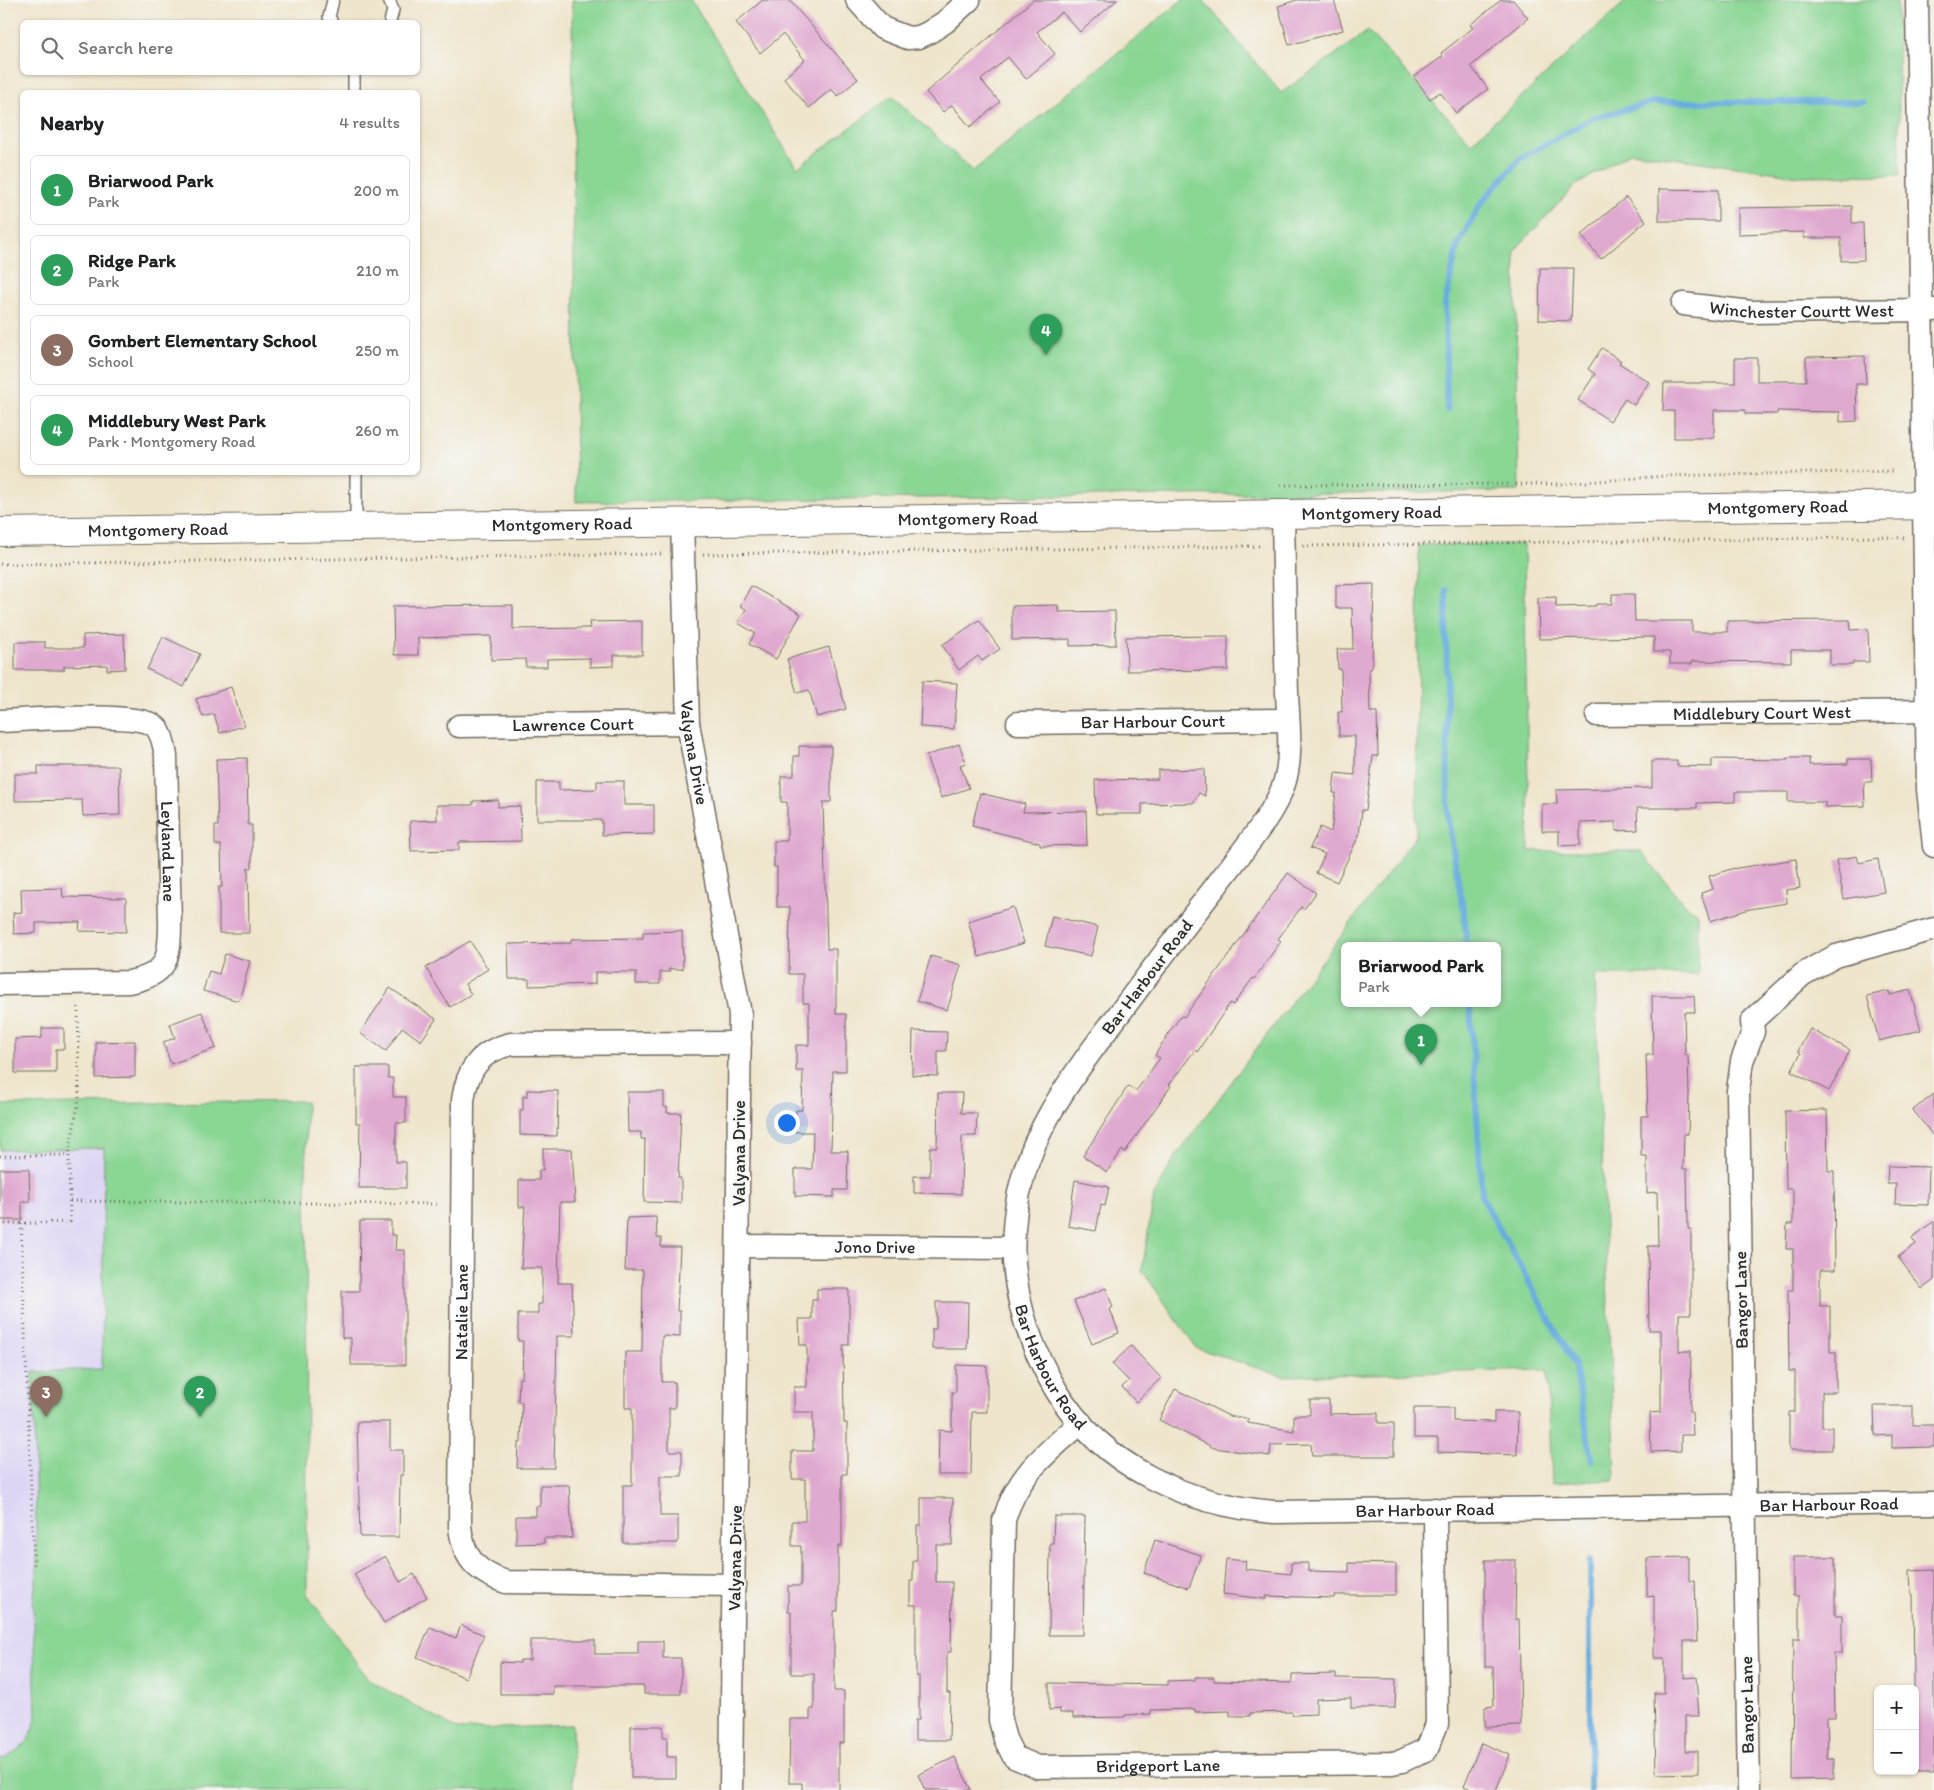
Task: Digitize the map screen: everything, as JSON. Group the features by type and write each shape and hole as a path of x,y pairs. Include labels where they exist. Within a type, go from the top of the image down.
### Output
{"street":[{"path":"857,0 882,28 908,38 919,37 928,33 945,22 969,0"},
{"path":"1917,0 1927,310 1930,711 1928,789 1934,846"},
{"name":"Winchester Courtt West","path":"1683,304 1751,312 1927,310"},
{"name":"Montgomery Road","path":"0,532 1929,505"},
{"name":"Bar Harbour Road","path":"1283,513 1288,769 1277,800 1248,842 1076,1070 1051,1112 1034,1146 1022,1181 1012,1248 1018,1291 1028,1333 1042,1366 1060,1396 1081,1423 1110,1450 1136,1469 1164,1485 1220,1505 1274,1512 1934,1503"},
{"name":"Valyana Drive","path":"682,521 688,723 737,992 740,1044 731,1790"},
{"name":"Middlebury Court West","path":"1597,715 1930,711"},
{"name":"Leyland Lane","path":"0,721 124,718 146,722 155,727 163,738 166,756 170,923 170,944 166,957 159,972 145,979 129,982 0,984"},
{"name":"Bar Harbour Court","path":"1018,723 1288,720"},
{"name":"Lawrence Court","path":"459,726 688,723"},
{"name":"Bangor Lane","path":"1749,1790 1738,1091 1742,1061 1753,1032 1752,1021 1802,975 1836,956 1934,929"},
{"name":"Natalie Lane","path":"734,1585 506,1582 494,1578 475,1566 466,1554 460,1526 463,1129 464,1100 468,1076 482,1058 502,1046 521,1043 740,1044"},
{"name":"Jono Drive","path":"738,1246 1012,1248"},
{"name":"Bridgeport Lane","path":"1081,1423 1040,1459 1022,1479 1009,1503 1004,1520 1000,1720 1005,1739 1014,1757 1038,1767 1392,1763 1402,1762 1427,1749 1437,1724 1435,1509"}],"lane":[{"path":"331,20 329,17 332,0"},
{"path":"389,0 393,10 390,20"},
{"path":"354,75 354,90"},
{"path":"356,475 356,527"}],"path":[{"path":"1280,485 1560,484 1664,476 1894,471"},
{"path":"1303,546 1905,538"},
{"path":"700,554 1264,546"},
{"path":"0,564 662,554"},
{"path":"0,1224 70,1222 69,1155 79,1098 78,1002"},
{"path":"0,1156 69,1155"},
{"path":"70,1201 437,1204"},
{"path":"21,1224 34,1568"}],"shaded area":[{"path":"104,1148 102,1369 91,1371 35,1488 37,1573 33,1603 36,1719 28,1741 7,1758 0,1759 0,1150"}],"green space":[{"path":"572,0 691,0 797,168 892,96 973,171 1182,0 1203,0 1281,93 1368,31 1471,143 1627,0 1897,0 1900,175 1799,176 1631,152 1575,186 1515,250 1519,491 576,502"},
{"path":"1524,544 1529,851 1641,851 1683,903 1698,914 1698,975 1595,975 1615,1480 1552,1483 1547,1370 1282,1376 1196,1348 1142,1270 1154,1195 1176,1156 1416,836 1419,545"},
{"path":"306,1101 307,1594 369,1680 458,1730 572,1725 573,1790 0,1790 0,1759 7,1758 28,1741 36,1719 33,1603 37,1573 33,1372 102,1369 104,1148 0,1150 0,1105"}],"building":[{"path":"763,0 789,0 858,79 838,96 831,89 809,108 784,78 805,60 783,34 760,53 736,22"},
{"path":"1033,0 1117,0 1080,32 1062,12 1037,32 1055,54 1026,79 1008,57 981,80 1000,102 970,127 952,105 943,112 926,92"},
{"path":"1297,0 1334,0 1343,30 1289,45 1278,6"},
{"path":"1501,0 1513,0 1528,18 1471,66 1488,89 1456,113 1440,92 1430,99 1414,77 1443,56 1441,53 1473,28 1470,25"},
{"path":"1659,189 1718,190 1718,221 1659,221"},
{"path":"1626,197 1646,221 1601,259 1581,235"},
{"path":"1852,206 1852,223 1863,223 1864,260 1841,261 1841,238 1804,238 1804,232 1738,234 1738,208"},
{"path":"1540,268 1573,268 1571,321 1539,320"},
{"path":"1602,348 1621,361 1619,363 1649,382 1634,405 1625,399 1610,421 1578,400 1595,374 1588,369"},
{"path":"1865,356 1866,384 1856,384 1857,421 1840,422 1840,412 1777,411 1777,414 1745,414 1745,410 1714,410 1714,438 1674,438 1674,411 1663,411 1664,383 1735,383 1735,358 1757,358 1757,381 1806,381 1806,357"},
{"path":"1374,584 1372,668 1369,669 1370,712 1377,712 1378,756 1373,756 1366,810 1362,810 1359,835 1337,882 1316,873 1325,854 1310,848 1320,827 1331,832 1336,793 1333,793 1335,773 1355,775 1355,736 1339,736 1338,712 1342,712 1341,669 1338,669 1337,649 1353,649 1352,608 1336,608 1336,585"},
{"path":"751,586 801,614 776,659 749,644 755,633 738,623 746,609 740,606"},
{"path":"1612,594 1634,594 1635,621 1692,621 1692,632 1727,632 1727,621 1850,620 1851,630 1868,629 1869,662 1853,662 1853,665 1830,665 1830,650 1791,650 1791,662 1692,661 1692,664 1670,664 1670,652 1654,652 1654,637 1539,639 1538,598 1556,597 1556,607 1596,606 1596,604 1612,604"},
{"path":"513,605 513,629 590,628 589,622 642,621 642,655 614,655 614,666 590,667 590,658 547,659 547,667 526,667 525,659 491,660 491,636 418,638 418,655 394,655 393,606"},
{"path":"1058,605 1058,612 1115,611 1116,645 1070,646 1070,639 1012,640 1012,606"},
{"path":"979,620 1000,649 982,661 978,656 959,670 942,645"},
{"path":"124,634 125,669 107,670 107,665 64,666 64,670 15,670 15,642 45,642 45,648 83,648 83,635"},
{"path":"1228,636 1228,670 1127,671 1126,637"},
{"path":"163,637 200,654 184,687 147,669"},
{"path":"829,647 846,709 817,717 809,690 797,693 787,659"},
{"path":"922,681 957,683 954,729 920,727"},
{"path":"231,687 244,726 220,733 214,714 203,717 196,699"},
{"path":"959,744 966,763 960,765 969,788 941,798 926,756"},
{"path":"799,746 831,746 831,802 823,802 827,949 836,949 836,1014 846,1014 846,1071 833,1071 831,1151 848,1151 847,1190 834,1190 834,1197 795,1196 795,1169 812,1169 813,1132 795,1132 796,1110 802,1110 803,1071 796,1071 796,1045 809,1045 809,1003 803,1003 803,974 789,974 790,907 777,907 777,867 774,867 774,841 787,841 787,802 781,802 781,776 794,776 794,756 799,756"},
{"path":"247,758 248,825 252,825 252,868 248,868 249,933 219,933 219,887 222,887 221,845 215,845 215,826 218,826 216,759"},
{"path":"1787,758 1809,758 1809,765 1848,764 1848,759 1871,759 1872,782 1864,782 1865,806 1825,807 1825,802 1788,802 1788,792 1735,792 1735,802 1697,803 1697,808 1637,808 1638,830 1616,831 1616,822 1580,823 1580,845 1559,846 1559,831 1542,831 1542,804 1557,804 1556,790 1652,788 1652,761 1677,761 1677,766 1712,767 1712,759 1788,760"},
{"path":"38,766 119,766 120,815 83,816 82,800 15,801 15,774 38,774"},
{"path":"1204,769 1205,796 1199,793 1193,803 1142,804 1142,814 1096,814 1095,780 1158,779 1158,770"},
{"path":"597,781 624,781 624,805 654,805 654,834 602,835 602,820 537,820 537,782 559,782 559,790 597,789"},
{"path":"980,793 1025,804 1023,812 1086,811 1087,845 1040,846 1040,843 972,826"},
{"path":"498,800 498,807 520,806 521,841 459,842 459,850 411,851 410,821 437,820 437,805 473,805 473,801"},
{"path":"1857,856 1859,863 1878,859 1884,892 1844,899 1836,860"},
{"path":"1796,859 1800,888 1786,890 1787,903 1750,909 1710,921 1701,893 1713,889 1709,876 1731,869"},
{"path":"1288,873 1316,893 1304,909 1301,907 1278,939 1281,941 1254,979 1233,1005 1230,1003 1197,1052 1195,1050 1169,1085 1171,1086 1125,1152 1122,1150 1107,1172 1083,1156 1128,1086 1136,1091 1160,1058 1155,1055 1170,1031 1181,1016 1184,1017"},
{"path":"62,888 63,897 126,898 126,932 79,931 80,922 36,923 36,933 14,934 13,913 22,912 21,889"},
{"path":"1013,907 1024,943 979,957 968,921"},
{"path":"1052,916 1098,927 1091,956 1045,946"},
{"path":"682,931 683,969 669,969 669,972 660,972 660,984 636,984 636,972 595,972 595,984 529,986 529,979 509,979 508,944 571,943 571,939 643,938 643,932"},
{"path":"470,941 488,969 465,984 471,994 450,1007 426,968"},
{"path":"225,954 250,961 239,1001 203,991 209,971 219,974"},
{"path":"931,956 961,965 947,1010 917,1001"},
{"path":"390,988 436,1019 421,1041 402,1027 386,1051 360,1033"},
{"path":"1910,990 1921,1030 1879,1041 1867,996 1889,991 1890,995"},
{"path":"1652,996 1694,996 1695,1012 1684,1012 1685,1055 1688,1055 1689,1094 1688,1134 1684,1134 1683,1169 1687,1169 1688,1229 1691,1229 1691,1314 1679,1314 1679,1351 1691,1351 1690,1412 1692,1412 1693,1435 1681,1435 1681,1451 1651,1452 1650,1413 1661,1412 1661,1330 1649,1330 1648,1246 1658,1246 1657,1192 1647,1193 1647,1156 1641,1156 1641,1116 1648,1116 1646,1055 1653,1055"},
{"path":"202,1012 216,1048 171,1064 163,1042 175,1038 170,1024"},
{"path":"42,1028 64,1028 64,1049 56,1049 56,1073 15,1073 15,1039 42,1038"},
{"path":"1810,1029 1850,1050 1829,1091 1791,1071 1801,1053 1798,1051"},
{"path":"913,1031 947,1032 946,1051 938,1051 938,1076 912,1075"},
{"path":"135,1041 135,1077 96,1078 96,1042"},
{"path":"356,1067 388,1067 388,1078 393,1078 393,1097 406,1097 406,1123 396,1123 396,1162 406,1162 406,1188 359,1188 360,1123 356,1123"},
{"path":"527,1090 558,1091 557,1136 520,1135 520,1110 523,1110 523,1096 527,1097"},
{"path":"627,1092 664,1092 664,1107 667,1107 667,1113 681,1113 678,1178 681,1178 681,1203 644,1202 645,1139 641,1139 641,1132 628,1132"},
{"path":"938,1093 962,1093 961,1113 977,1113 976,1136 962,1136 961,1194 914,1193 914,1176 930,1176 930,1147 937,1147"},
{"path":"1934,1094 1934,1137 1913,1110"},
{"path":"1827,1110 1828,1171 1834,1171 1835,1270 1820,1270 1820,1306 1830,1306 1830,1352 1836,1352 1836,1392 1822,1392 1822,1427 1832,1427 1832,1450 1789,1450 1789,1412 1795,1412 1795,1371 1789,1371 1788,1290 1793,1290 1793,1249 1786,1249 1787,1224 1793,1224 1793,1189 1786,1189 1785,1111"},
{"path":"543,1149 572,1149 575,1202 560,1202 558,1283 572,1283 574,1336 557,1336 554,1468 517,1468 518,1443 521,1443 522,1402 518,1402 519,1378 522,1378 523,1341 518,1341 518,1314 538,1314 538,1304 542,1304 542,1268 521,1268 525,1207 519,1207 519,1180 539,1180 539,1170 543,1170"},
{"path":"1888,1166 1929,1167 1928,1205 1895,1204 1896,1184 1887,1184"},
{"path":"0,1169 29,1169 30,1202 22,1202 22,1220 0,1220"},
{"path":"1075,1180 1109,1187 1105,1206 1101,1205 1096,1231 1068,1226"},
{"path":"656,1217 657,1238 661,1238 661,1247 680,1247 677,1311 680,1311 680,1337 662,1336 662,1382 675,1382 675,1408 669,1408 669,1451 682,1451 682,1476 660,1476 660,1516 678,1516 678,1543 623,1543 623,1485 632,1485 632,1408 625,1408 625,1352 642,1352 643,1270 625,1270 627,1218"},
{"path":"360,1221 391,1221 391,1235 396,1235 395,1250 405,1250 405,1365 351,1365 351,1338 342,1338 342,1291 359,1291"},
{"path":"1934,1221 1934,1280 1922,1289 1898,1257 1916,1244 1912,1238"},
{"path":"1106,1288 1113,1307 1110,1309 1119,1333 1092,1344 1074,1301"},
{"path":"817,1289 849,1289 849,1345 843,1345 844,1423 847,1423 847,1474 842,1474 842,1546 838,1546 838,1611 834,1611 834,1691 844,1691 844,1743 839,1743 839,1790 802,1790 802,1783 789,1783 790,1719 810,1719 810,1709 814,1709 814,1674 791,1674 791,1611 788,1611 788,1586 801,1586 801,1546 792,1546 792,1521 805,1521 805,1479 792,1479 792,1451 813,1451 813,1412 794,1412 794,1387 807,1387 807,1345 800,1345 799,1319 812,1319 812,1300 817,1300"},
{"path":"936,1302 968,1302 967,1349 932,1349 932,1329 936,1329"},
{"path":"1131,1346 1161,1378 1136,1402 1122,1387 1129,1381 1112,1364"},
{"path":"956,1365 987,1366 987,1412 972,1412 971,1475 938,1475 939,1430 952,1431 952,1392 956,1392"},
{"path":"1175,1389 1229,1416 1248,1419 1248,1423 1294,1431 1294,1415 1310,1415 1310,1400 1329,1400 1329,1414 1378,1413 1378,1423 1394,1423 1394,1456 1312,1456 1311,1444 1271,1445 1270,1456 1214,1448 1159,1420"},
{"path":"1874,1406 1913,1406 1913,1425 1934,1425 1934,1447 1892,1448 1892,1435 1875,1436"},
{"path":"1414,1408 1453,1408 1453,1421 1494,1422 1494,1412 1518,1412 1517,1455 1438,1452 1438,1438 1414,1438"},
{"path":"357,1422 390,1422 390,1450 403,1450 403,1475 400,1475 399,1537 360,1537"},
{"path":"540,1485 569,1485 572,1538 544,1538 544,1543 516,1544 516,1516 536,1516 536,1506 540,1506"},
{"path":"921,1498 953,1498 952,1545 936,1545 936,1582 952,1582 951,1652 947,1652 947,1693 950,1693 949,1740 915,1740 915,1720 919,1720 919,1676 916,1676 916,1605 910,1605 910,1581 913,1581 913,1561 917,1561 917,1525 921,1525"},
{"path":"1054,1516 1085,1516 1083,1635 1049,1635 1050,1543 1053,1543"},
{"path":"1155,1540 1201,1555 1189,1588 1144,1573"},
{"path":"385,1556 400,1582 414,1574 427,1597 384,1623 354,1574"},
{"path":"1689,1557 1689,1581 1695,1581 1697,1641 1684,1641 1684,1678 1696,1677 1699,1716 1685,1716 1685,1751 1698,1751 1698,1773 1656,1774 1654,1693 1664,1693 1664,1658 1654,1658 1654,1596 1647,1597 1647,1558"},
{"path":"1793,1557 1835,1557 1835,1615 1842,1615 1842,1653 1834,1653 1835,1717 1827,1717 1828,1758 1834,1758 1834,1779 1792,1780 1793,1639 1799,1639 1799,1596 1793,1596"},
{"path":"1226,1559 1246,1561 1245,1569 1291,1574 1291,1563 1308,1563 1308,1571 1349,1572 1349,1563 1396,1564 1396,1595 1334,1595 1334,1598 1266,1596 1266,1599 1223,1594"},
{"path":"1485,1560 1516,1560 1515,1619 1519,1619 1521,1726 1485,1727 1485,1707 1494,1706 1493,1667 1485,1667"},
{"path":"1934,1570 1934,1771 1919,1771 1919,1685 1914,1685 1913,1594 1911,1594 1910,1571"},
{"path":"461,1625 484,1635 466,1678 417,1657 430,1627 456,1638"},
{"path":"530,1640 595,1640 595,1654 638,1654 638,1641 663,1641 663,1658 681,1658 681,1694 644,1694 644,1686 553,1686 553,1694 500,1694 500,1662 520,1663 520,1660 530,1660"},
{"path":"1336,1674 1336,1678 1396,1679 1395,1708 1351,1708 1351,1698 1316,1699 1316,1714 1293,1715 1292,1712 1250,1713 1250,1716 1230,1716 1230,1711 1195,1712 1195,1709 1151,1710 1151,1714 1125,1715 1125,1717 1073,1718 1073,1713 1060,1713 1060,1709 1049,1710 1049,1683 1168,1685 1168,1681 1195,1680 1195,1677 1214,1677 1214,1681 1292,1683 1292,1675"},
{"path":"631,1726 663,1726 663,1737 667,1737 667,1757 676,1757 676,1778 631,1778"},
{"path":"1481,1743 1510,1755 1496,1790 1473,1790 1464,1786"},
{"path":"955,1757 971,1790 925,1790 918,1775"}],"waterway":[{"path":"1447,410 1445,304 1458,244 1482,202 1521,158 1593,118 1654,102 1863,102"},
{"path":"1446,590 1448,819 1465,922 1466,942"},
{"path":"1470,1007 1482,1197 1575,1366 1592,1460"},
{"path":"1590,1560 1590,1790"}],"place":[{"name":"Middlebury West Park","path":"1046,355"},
{"name":"Briarwood Park","path":"1421,1065"},
{"name":"Gombert Elementary School","path":"46,1417"},
{"name":"Ridge Park","path":"200,1417"}]}
